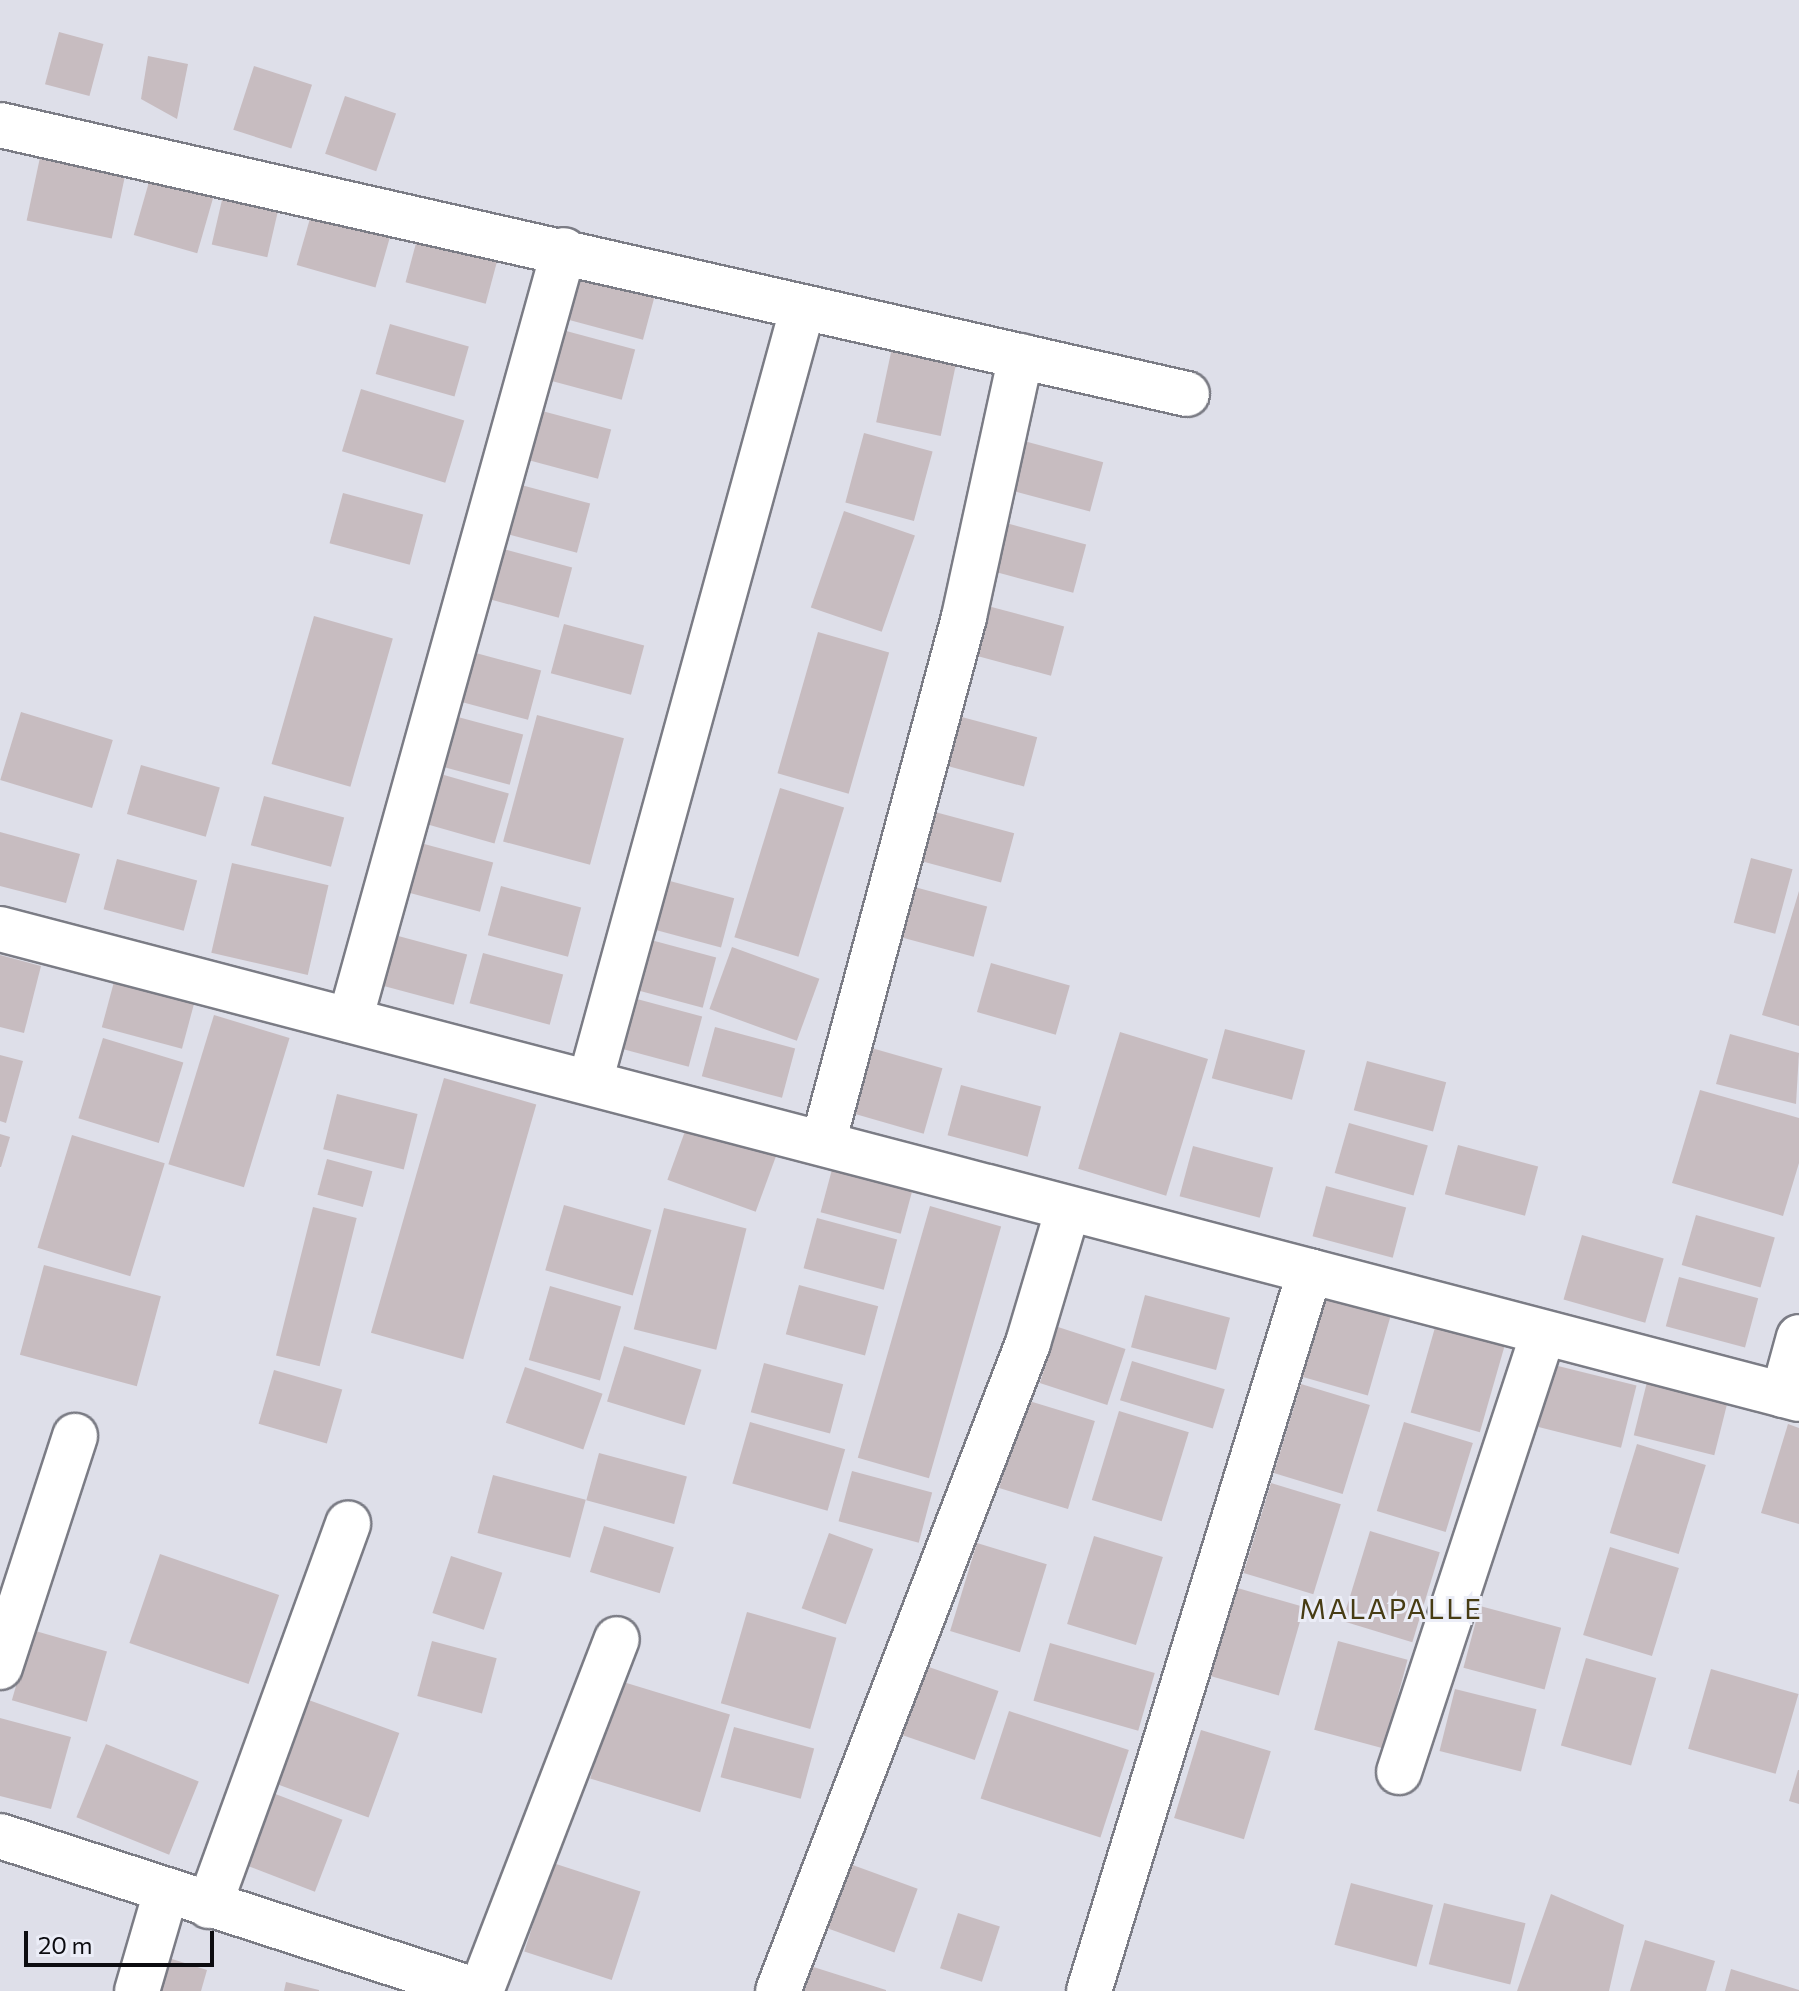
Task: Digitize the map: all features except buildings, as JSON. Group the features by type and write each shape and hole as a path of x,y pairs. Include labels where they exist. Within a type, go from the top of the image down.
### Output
{"street":[{"path":"0,125 564,250 802,310 1187,394"},
{"path":"350,1020 564,250"},
{"path":"590,1082 802,310"},
{"path":"823,1143 964,617 1021,356"},
{"path":"0,929 1791,1397 1799,1337"},
{"path":"778,1991 1028,1343 1068,1209"},
{"path":"1089,1991 1310,1271"},
{"path":"1399,1772 1543,1334"},
{"path":"0,1667 75,1436"},
{"path":"209,1906 348,1524"},
{"path":"0,1836 467,1989 617,1639"},
{"path":"137,1991 166,1892"}],"district":[{"name":"MALAPALLE","path":"1391,1608"}]}
